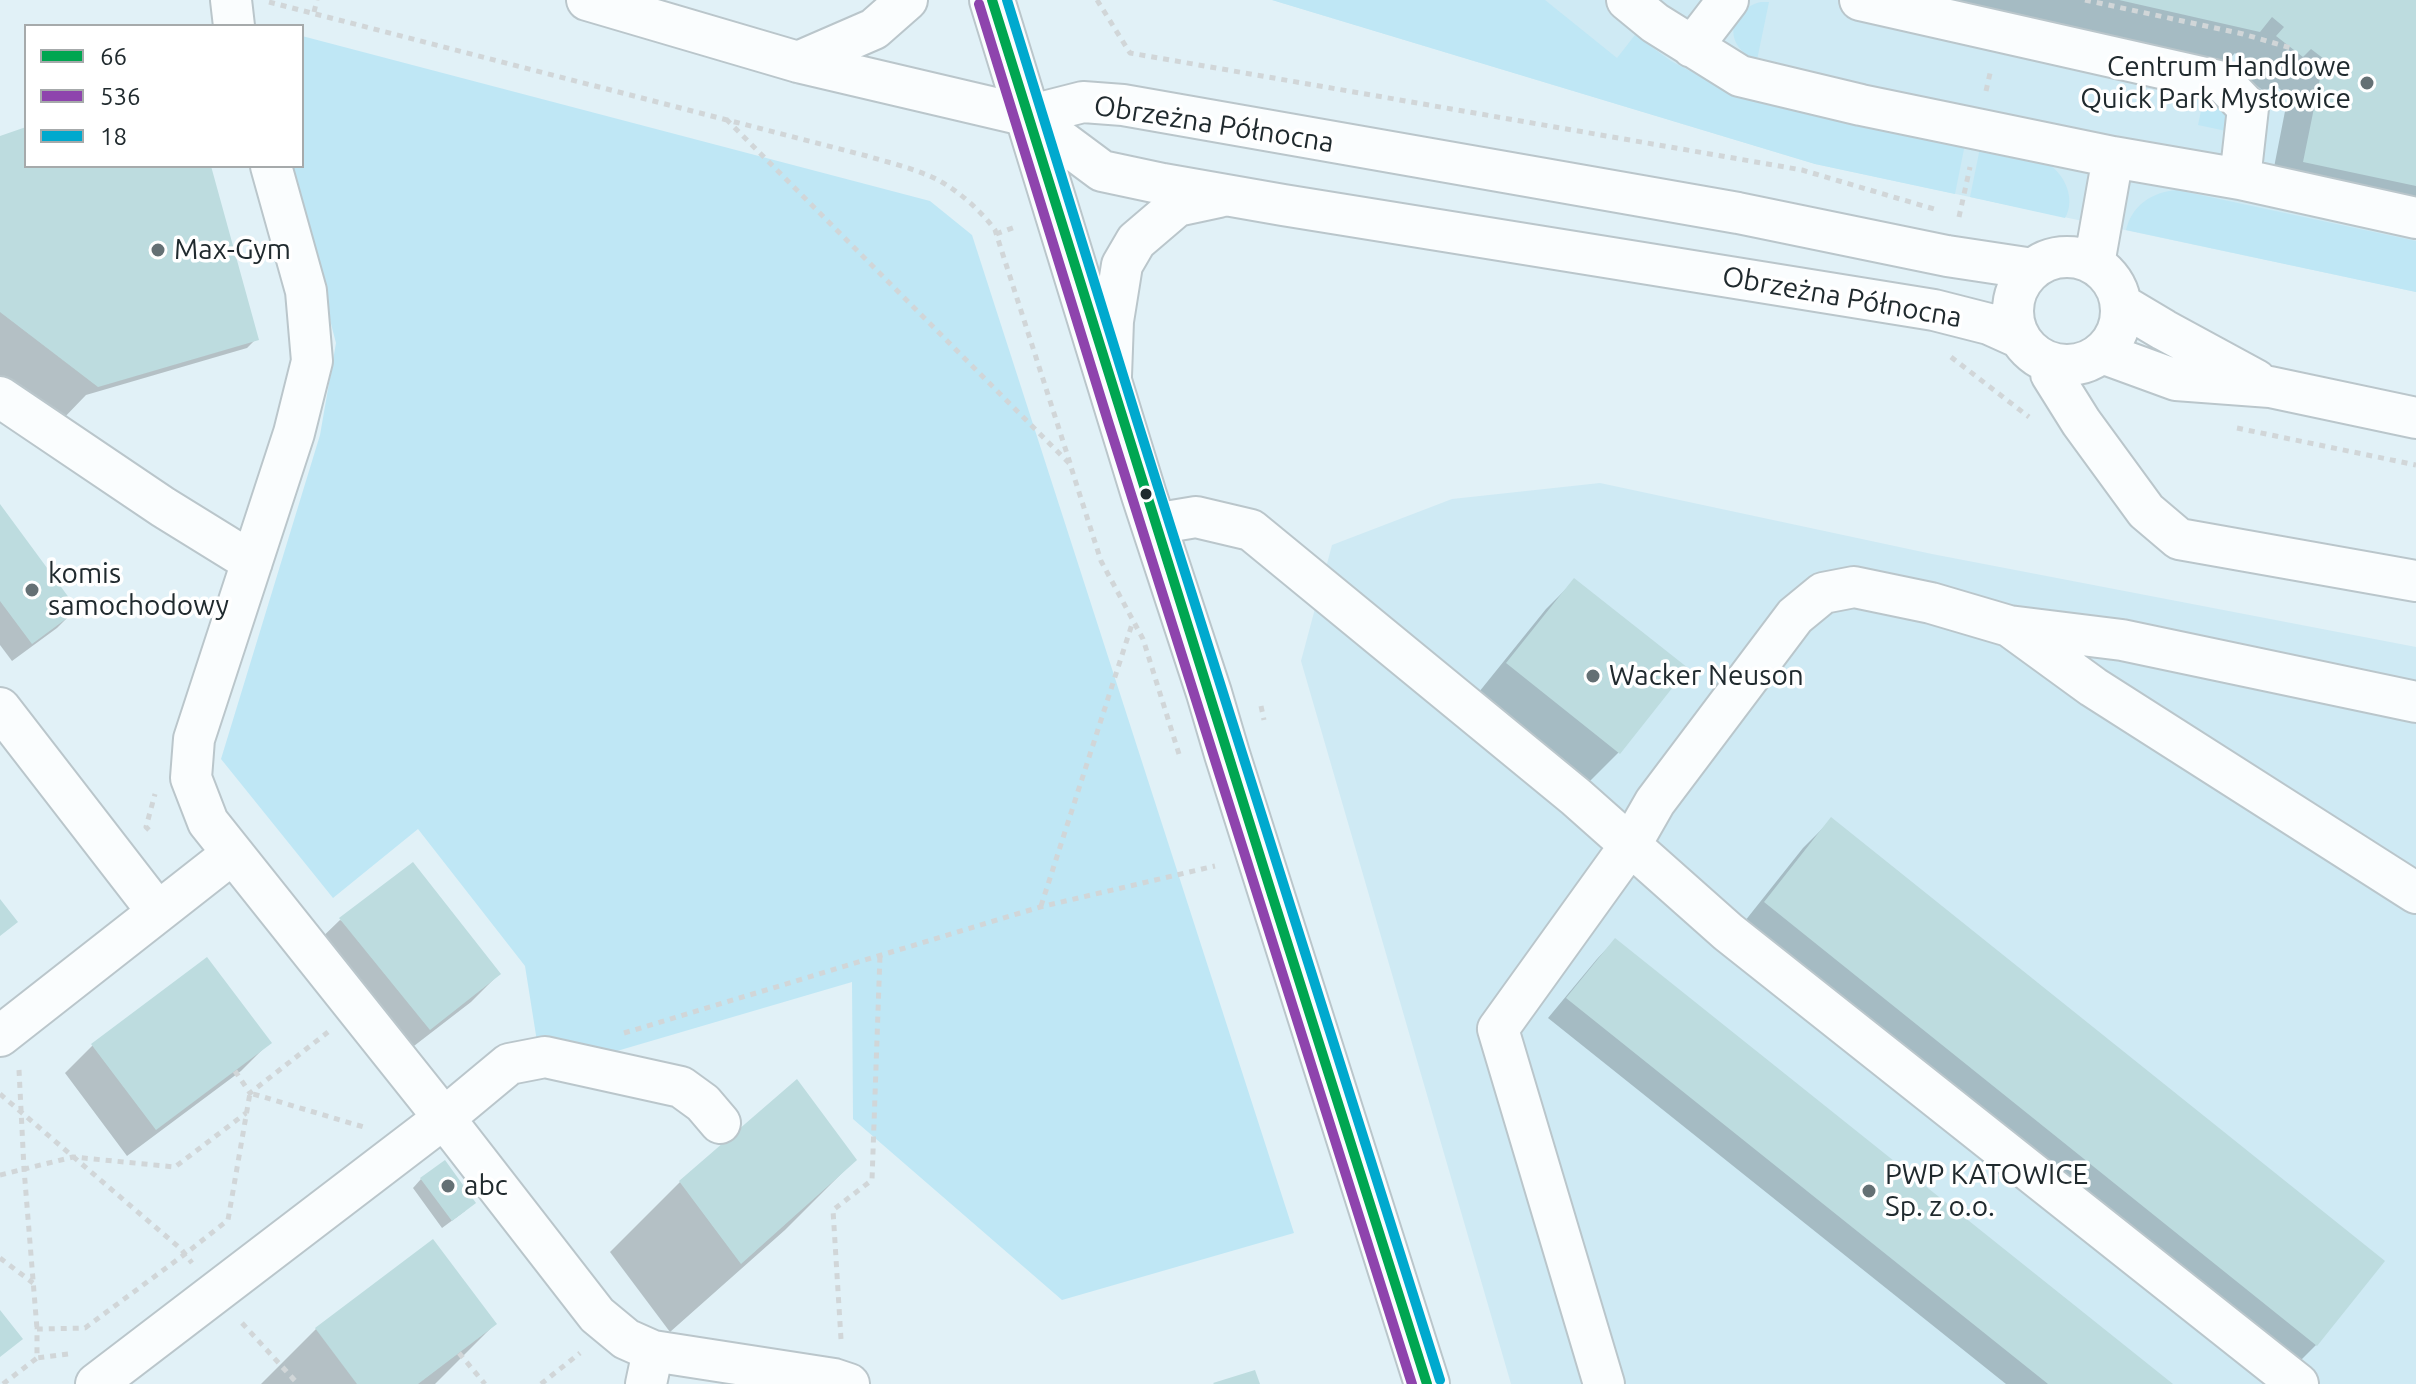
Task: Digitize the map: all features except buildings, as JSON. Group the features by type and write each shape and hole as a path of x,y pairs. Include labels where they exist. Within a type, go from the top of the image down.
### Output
{"main road":[{"path":"992,0 1056,214 1427,1384"}],"street":[{"path":"231,0 234,24"},
{"path":"590,0 798,62 1028,116"},
{"path":"798,62 874,29 907,0"},
{"path":"1627,0 1655,23 1740,76 1861,105 2113,157 2240,179 2416,218"},
{"path":"1692,47 1728,0"},
{"path":"1860,0 2223,82 2248,108 2240,179"},
{"name":"Obrzeżna Północna","path":"1028,116 1083,102 1123,105 1738,213 1947,256 2033,269 2052,259 2074,257 2094,264"},
{"name":"Obrzeżna Północna","path":"1028,116 1102,171 1227,195 1934,310 1989,324 2020,338 2037,356 2060,365"},
{"path":"2113,157 2094,264 2113,282 2122,305 2114,338 2102,353 2083,363 2060,365 2051,374 2081,422 2146,511 2179,539 2416,581"},
{"path":"272,168 306,291 312,361 294,433 194,739 191,778 208,822 597,1315 626,1339 649,1367 842,1382"},
{"path":"1111,388 1113,321 1122,265 1136,241 1177,206 1227,195"},
{"path":"2020,338 2014,320 2014,301 2020,283 2033,269"},
{"path":"2122,305 2270,387"},
{"path":"2102,353 2176,380 2270,387 2416,418"},
{"path":"0,397 163,507 252,562"},
{"path":"1154,524 1196,517 1251,530 1576,797 1728,932 2298,1384"},
{"path":"1604,1384 1498,1029 1631,844 1655,802 1795,616 1823,593 1854,587 1931,603 2009,626 2122,640 2416,702"},
{"path":"2009,626 2093,687 2416,893"},
{"path":"4,722 157,911"},
{"path":"9,1052 157,911 232,854"},
{"path":"98,1383 444,1118 509,1064 545,1057 681,1087 703,1103 720,1123"}],"path":[{"path":"259,0 867,156 930,176 975,208 996,234 1101,561 1143,639 1181,759"},
{"path":"314,12 317,0"},
{"path":"2085,0 2243,34 2291,48"},
{"path":"726,119 1070,464"},
{"path":"996,234 1056,214"},
{"path":"1950,356 2057,440 2081,422"},
{"path":"2234,427 2416,465"},
{"path":"1040,907 1133,621"},
{"path":"621,1034 1040,907 1215,866 1211,852"},
{"path":"842,1382 833,1210 872,1180 880,955"},
{"path":"37,1329 85,1328 228,1220 250,1093 332,1029"},
{"path":"9,1052 22,1113 37,1358"},
{"path":"235,1071 250,1093 368,1129 381,1129"},
{"path":"0,1094 185,1254 241,1323 298,1384"},
{"path":"0,1175 73,1157 175,1167 247,1113"},
{"path":"0,1258 33,1283"},
{"path":"541,1384 590,1345"},
{"path":"3,1384 37,1358 79,1353 98,1383"},
{"path":"459,1353 485,1384"}],"shaded area":[{"path":"1272,0 2416,0 2416,292 1815,164"},
{"path":"1272,0 1545,0 1617,58 1635,35 1671,61 1734,94 1965,144 1955,194 1815,164"},
{"path":"1761,2 1769,2 1757,60 1738,47 1734,29 1741,13"},
{"path":"304,37 930,201 972,235 1294,1233 1062,1300 853,1119 852,982 542,1073 525,966 418,829 333,898 221,759 320,435 336,343 291,168 304,168"},
{"path":"2204,97 2220,105 2228,118 2230,150 2220,160 2226,131 2198,125"},
{"path":"1980,148 2050,165 2062,177 2069,193 2065,218 1970,197"},
{"path":"2177,190 2416,241 2416,292 2126,230 2133,213 2144,201"},
{"path":"1600,483 1932,554 2416,647 2416,1384 1511,1384 1301,661 1332,545 1452,499"}],"transit line":[{"name":"66","path":"992,0 1427,1384"},
{"name":"18","path":"1007,0 1167,518 1440,1380"},
{"name":"536","path":"979,4 1139,522 1412,1384"}],"place":[{"name":"Centrum Handlowe Quick Park Mysłowice","path":"2367,83"},
{"name":"Max-Gym","path":"158,250"},
{"name":"komis samochodowy","path":"32,590"},
{"name":"Wacker Neuson","path":"1593,676"},
{"name":"abc","path":"448,1186"},
{"name":"PWP KATOWICE Sp. z o.o.","path":"1869,1191"}]}
